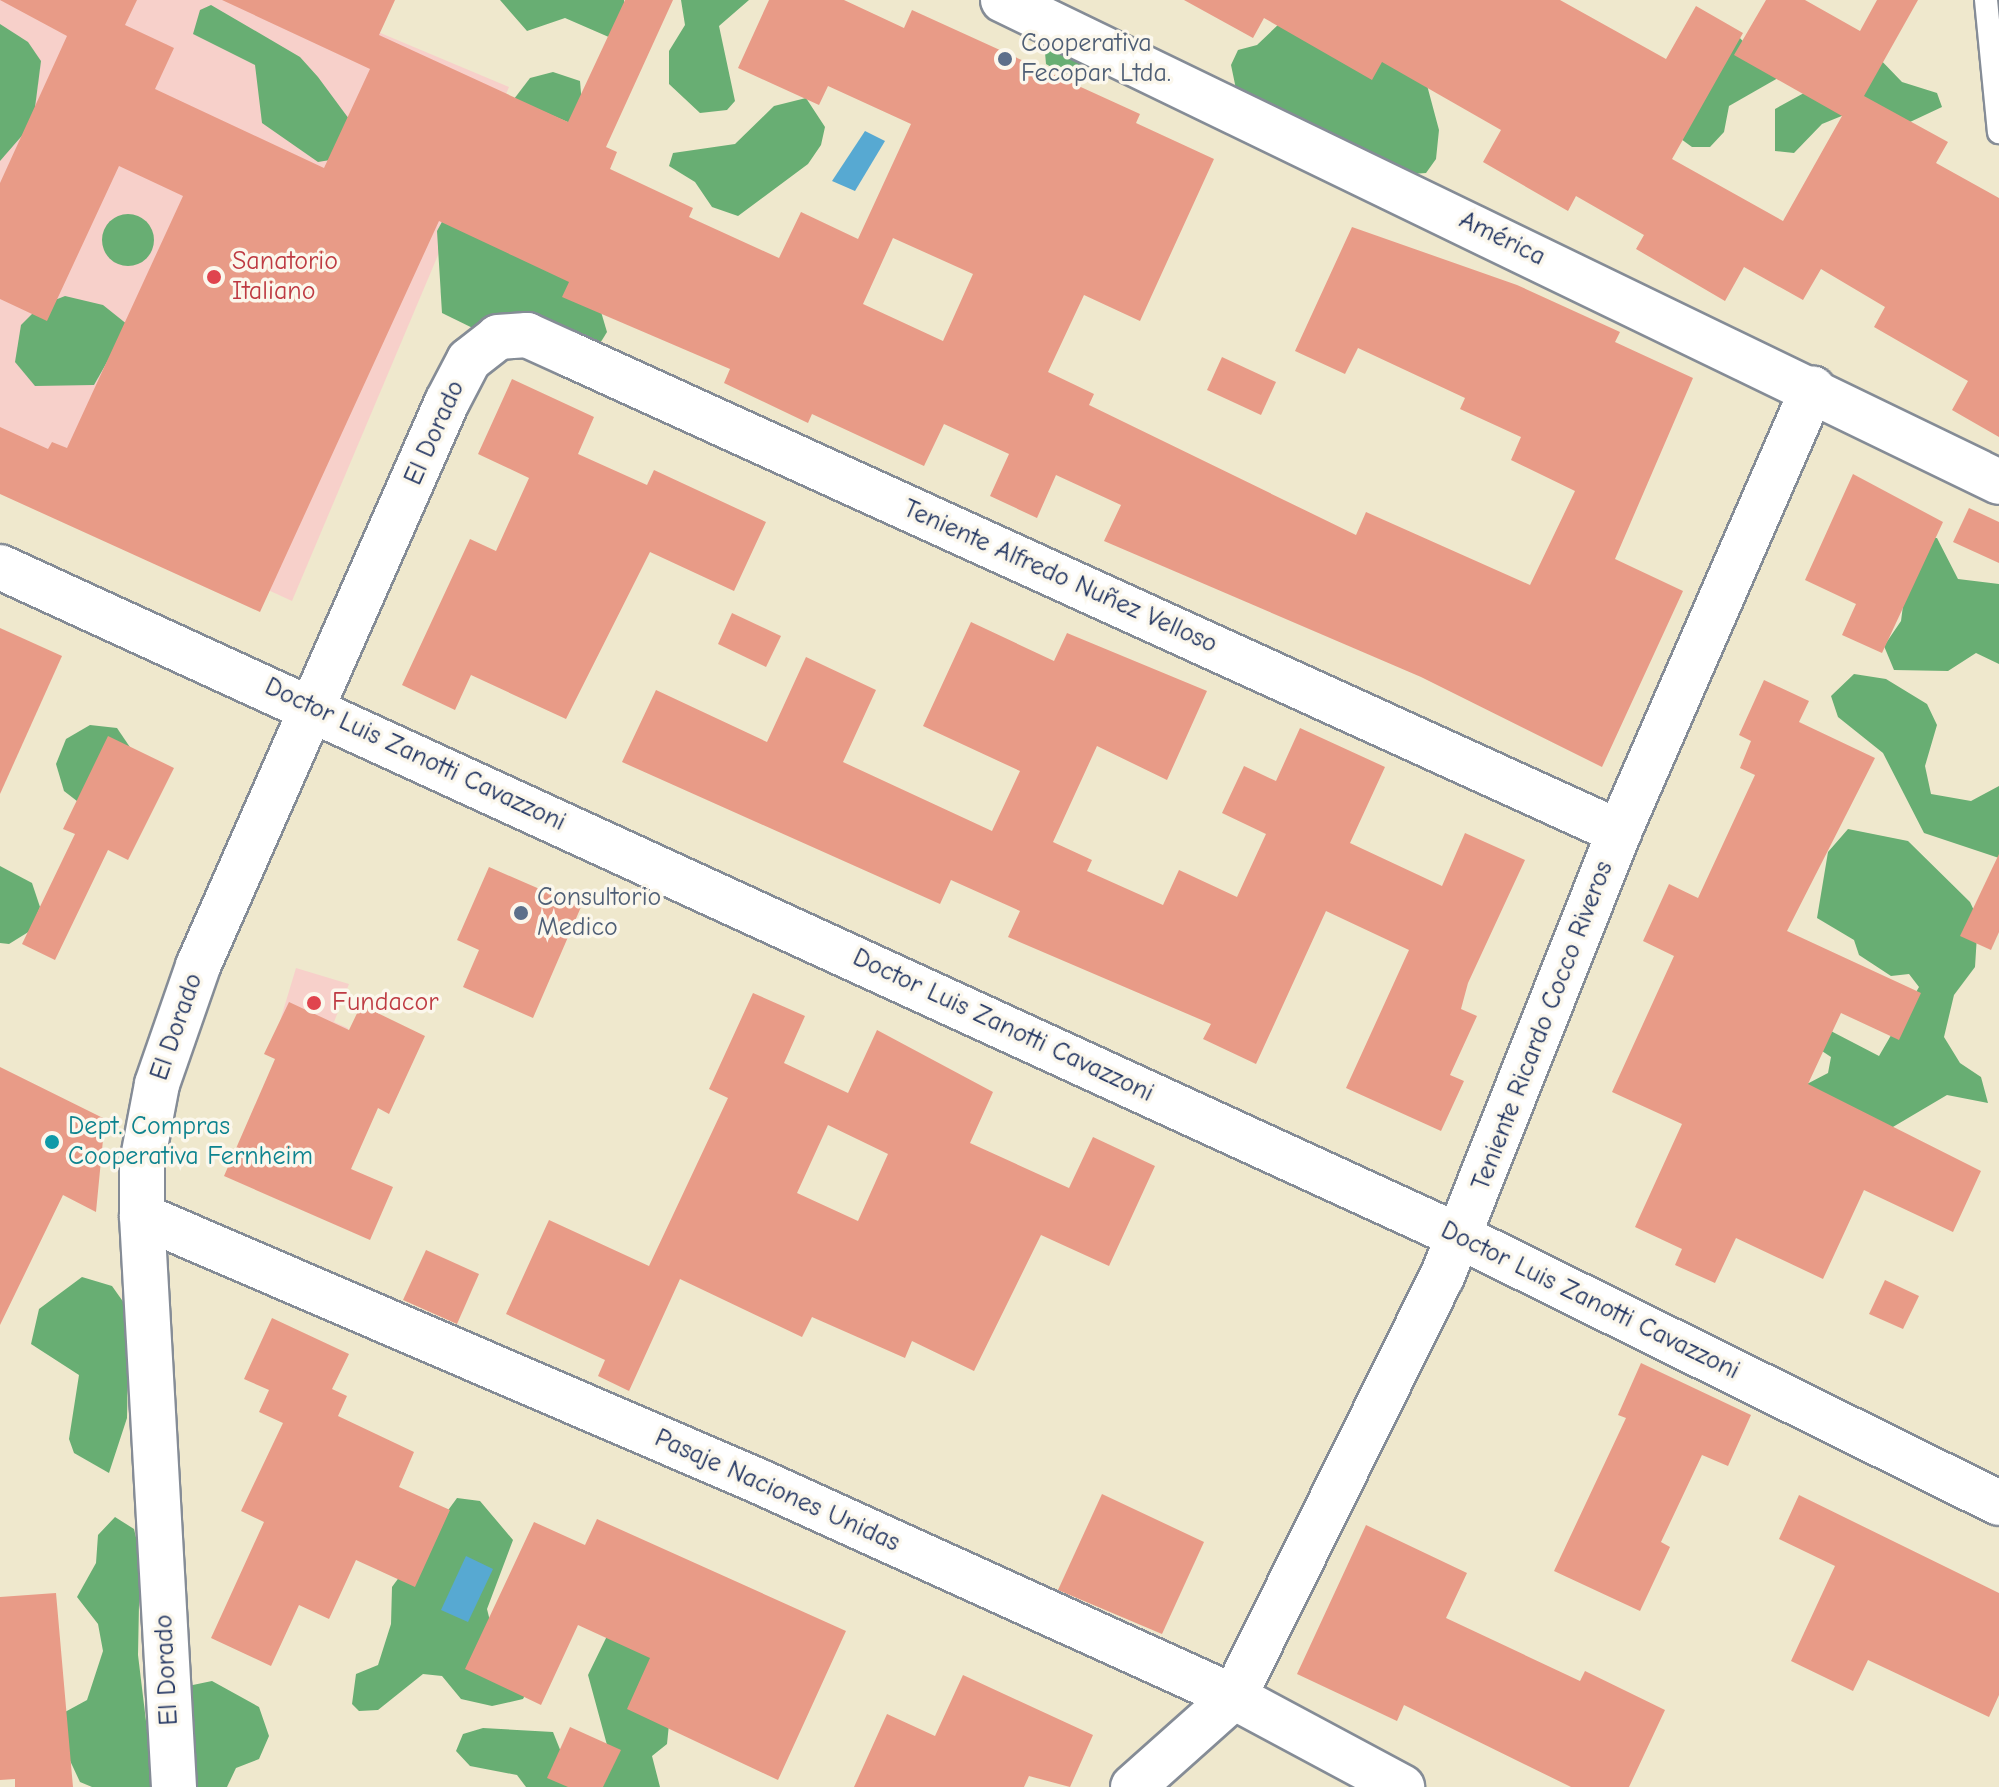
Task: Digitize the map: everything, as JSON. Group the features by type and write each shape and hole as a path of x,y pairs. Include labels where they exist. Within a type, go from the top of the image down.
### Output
{"street":[{"name":"América","path":"1003,0 1813,389 1999,482"},
{"name":"Teniente Alfredo Nuñez Velloso","path":"498,337 527,335 1619,832"},
{"name":"El Dorado","path":"174,1787 142,1216 142,1163 157,1084 192,981 317,710 447,402 469,360 498,337"},
{"name":"Teniente Ricardo Cocco Riveros","path":"1234,1697 1461,1237 1619,832 1813,389"},
{"name":"Doctor Luis Zanotti Cavazzoni","path":"0,567 1461,1237 1999,1503"},
{"name":"Pasaje Naciones Unidas","path":"142,1216 756,1480 1234,1697 1402,1787"},
{"path":"1133,1787 1234,1697"}],"lane":[{"path":"1986,0 1999,132"}],"shaded area":[{"name":"Sanatorio Italiano","path":"0,0 302,0 509,87 292,601 0,466"},
{"name":"Fundacor","path":"296,968 349,984 334,1022 348,1028 338,1053 274,1041"}],"green space":[{"path":"500,0 624,0 625,24 611,38 565,18 527,31"},
{"path":"681,0 749,0 719,26 735,101 727,110 700,113 669,84 669,51 685,25"},
{"path":"1065,3 1084,20 1082,67 1065,75 1046,64 1044,41 995,20"},
{"path":"211,5 300,57 318,77 352,123 342,158 318,162 262,123 255,65 193,34 200,10"},
{"path":"1281,22 1424,74 1439,130 1436,159 1426,173 1412,174 1236,89 1231,65 1238,50 1257,45"},
{"path":"0,24 28,42 41,61 33,123 0,161"},
{"path":"1738,36 1778,78 1729,106 1724,132 1710,147 1692,147 1681,139"},
{"path":"1875,54 1902,82 1937,93 1942,107 1910,122 1849,113 1822,124 1794,153 1775,151 1775,109"},
{"path":"553,72 580,81 584,129 514,99 530,78"},
{"path":"806,98 825,127 821,145 808,164 738,216 712,207 695,182 669,166 673,153 735,144 774,106"},
{"path":"450,207 596,295 607,332 599,345 489,336 442,313 437,231"},
{"path":"128,214 147,221 154,240 147,259 128,266 109,259 102,240 109,221"},
{"path":"65,296 103,305 128,325 94,385 35,386 15,362 21,325 40,306"},
{"path":"1912,537 1937,538 1958,579 1999,584 1999,664 1976,653 1948,671 1894,670 1884,646 1901,621"},
{"path":"1854,674 1886,679 1927,704 1937,725 1925,766 1931,794 1971,801 1999,786 1999,858 1924,833 1883,753 1838,717 1831,696"},
{"path":"90,725 117,728 140,762 86,808 64,791 56,764 66,739"},
{"path":"1848,829 1908,841 1970,902 1978,919 1975,967 1954,995 1944,1037 1960,1063 1981,1077 1988,1103 1947,1095 1881,1134 1805,1085 1828,1073 1831,1057 1816,1047 1827,1029 1879,1056 1919,987 1909,974 1891,976 1859,955 1854,940 1817,918 1828,852"},
{"path":"0,866 32,883 40,907 30,931 9,944 0,943"},
{"path":"82,1277 112,1286 129,1310 127,1418 109,1473 74,1453 69,1439 79,1375 31,1344 39,1309"},
{"path":"457,1498 480,1501 513,1540 487,1609 493,1633 528,1689 523,1699 492,1706 461,1699 442,1676 423,1674 378,1710 359,1711 352,1704 356,1674 378,1665 391,1624 392,1587"},
{"path":"115,1517 134,1529 140,1554 138,1655 154,1787 92,1787 80,1782 65,1750 65,1712 87,1700 103,1651 98,1624 77,1597 96,1563 98,1535"},
{"path":"645,1615 669,1724 667,1744 652,1756 660,1787 526,1787 517,1775 470,1766 456,1751 463,1734 483,1728 553,1732 565,1762 607,1745 588,1675 608,1634"},
{"path":"212,1681 259,1707 269,1736 259,1759 236,1768 227,1787 189,1787 188,1686"}],"water":[{"path":"865,131 885,141 855,191 832,181"},
{"path":"466,1556 493,1569 468,1622 441,1610"}],"building":[{"path":"0,0 137,0 125,25 174,48 155,89 324,168 370,69 222,0 395,0 379,35 568,122 625,0 673,0 606,147 617,152 610,169 693,208 689,217 779,258 801,212 858,239 911,124 828,86 819,105 738,68 769,0 844,0 904,28 912,10 1140,114 1136,123 1214,159 1140,321 1084,295 1048,372 1094,394 1089,405 1356,535 1366,512 1530,585 1575,491 1511,460 1521,437 1460,409 1465,398 1358,348 1345,374 1295,351 1352,227 1517,285 1620,332 1615,342 1693,378 1615,559 1683,591 1602,767 1421,677 1104,541 1121,505 1056,475 1037,518 990,496 1009,454 944,424 924,466 812,414 808,423 724,383 730,369 562,297 569,282 439,221 260,612 0,494 0,427 48,449 52,442 67,448 183,196 119,166 47,321 0,299 0,183 67,36","holes":["893,238 973,274 943,341 863,304"]},
{"path":"1184,0 1560,0 1666,59 1696,6 1743,33 1672,159 1783,221 1842,116 1734,55 1766,0 1805,0 1860,31 1877,0 1918,0 1864,96 1948,142 1936,163 1999,198 1999,437 1952,410 1968,381 1874,327 1885,307 1821,269 1803,300 1744,267 1725,301 1636,249 1644,235 1576,196 1568,211 1483,162 1501,130 1382,62 1372,80 1264,18 1253,38"},
{"path":"1222,357 1276,382 1261,415 1207,390"},
{"path":"512,379 594,417 578,454 647,485 654,470 766,522 734,591 650,552 566,719 471,675 455,710 402,685 470,539 496,551 529,478 478,454"},
{"path":"1853,474 1943,522 1882,653 1842,635 1856,604 1805,580"},
{"path":"1969,508 1999,522 1999,563 1953,542"},
{"path":"732,613 781,636 766,667 718,644"},
{"path":"971,622 1054,661 1067,633 1207,691 1167,780 1097,746 1053,842 1092,860 1087,871 1163,905 1179,870 1237,897 1266,834 1222,813 1244,766 1276,781 1300,728 1385,767 1350,843 1442,886 1465,833 1525,860 1468,983 1461,1009 1477,1016 1450,1075 1464,1081 1441,1131 1346,1088 1409,950 1326,911 1256,1064 1203,1039 1211,1024 1008,937 1020,911 951,880 940,904 622,762 656,690 767,742 806,657 876,690 843,762 992,831 1020,771 923,726"},
{"path":"0,628 62,656 0,794"},
{"path":"1764,680 1809,701 1799,722 1875,758 1787,931 1921,993 1899,1040 1841,1013 1808,1084 1981,1171 1953,1232 1864,1190 1823,1279 1736,1238 1715,1283 1675,1265 1682,1249 1635,1227 1682,1124 1612,1092 1674,956 1643,941 1669,884 1698,898 1755,775 1740,768 1751,741 1739,735"},
{"path":"108,736 174,768 128,860 108,850 55,960 22,944 75,834 63,829"},
{"path":"1999,854 1999,932 1991,950 1960,936"},
{"path":"489,867 581,907 533,1018 463,987 479,950 457,940"},
{"path":"753,993 805,1016 784,1063 848,1093 877,1030 993,1092 970,1143 1069,1188 1093,1137 1155,1166 1109,1266 1041,1235 974,1371 912,1341 905,1358 812,1317 802,1337 680,1279 629,1391 598,1376 605,1360 506,1314 549,1220 649,1266 728,1098 709,1089","holes":["828,1125 888,1154 858,1221 797,1193"]},
{"path":"289,1002 349,1030 361,1005 425,1036 389,1114 378,1108 351,1169 393,1187 370,1240 224,1176 275,1059 264,1054"},
{"name":"Dept. Compras Cooperativa Fernheim","path":"0,1067 105,1119 96,1212 63,1195 0,1325"},
{"path":"426,1250 479,1274 457,1324 403,1300"},
{"path":"1885,1280 1919,1296 1903,1329 1869,1314"},
{"path":"272,1318 349,1354 332,1389 347,1396 338,1416 414,1452 399,1487 450,1510 415,1587 356,1560 329,1619 299,1605 271,1666 211,1638 264,1522 241,1511 283,1423 259,1412 269,1390 244,1379"},
{"path":"1641,1363 1751,1415 1728,1466 1702,1455 1661,1542 1670,1547 1640,1611 1554,1571 1626,1418 1618,1415"},
{"path":"1102,1494 1204,1542 1162,1634 1058,1590"},
{"path":"1799,1495 1999,1593 1999,1695 1989,1717 1868,1660 1853,1691 1791,1661 1835,1566 1779,1539"},
{"path":"597,1519 846,1631 778,1780 627,1709 650,1658 578,1625 541,1705 465,1669 534,1522 585,1545"},
{"path":"1366,1525 1467,1573 1446,1618 1580,1681 1585,1671 1665,1710 1629,1787 1571,1787 1404,1705 1397,1721 1297,1674"},
{"path":"56,1593 73,1787 15,1787 15,1779 0,1780 0,1597"},
{"path":"963,1675 1093,1735 1070,1787 1029,1776 1024,1787 854,1787 887,1714 935,1736"},
{"path":"570,1727 621,1750 603,1787 568,1787 547,1778"}],"place":[{"name":"Cooperativa Fecopar Ltda.","path":"1005,59"},
{"name":"Sanatorio Italiano","path":"214,277"},
{"name":"Consultorio Medico","path":"521,913"},
{"name":"Fundacor","path":"314,1003"},
{"name":"Dept. Compras Cooperativa Fernheim","path":"52,1142"}]}
